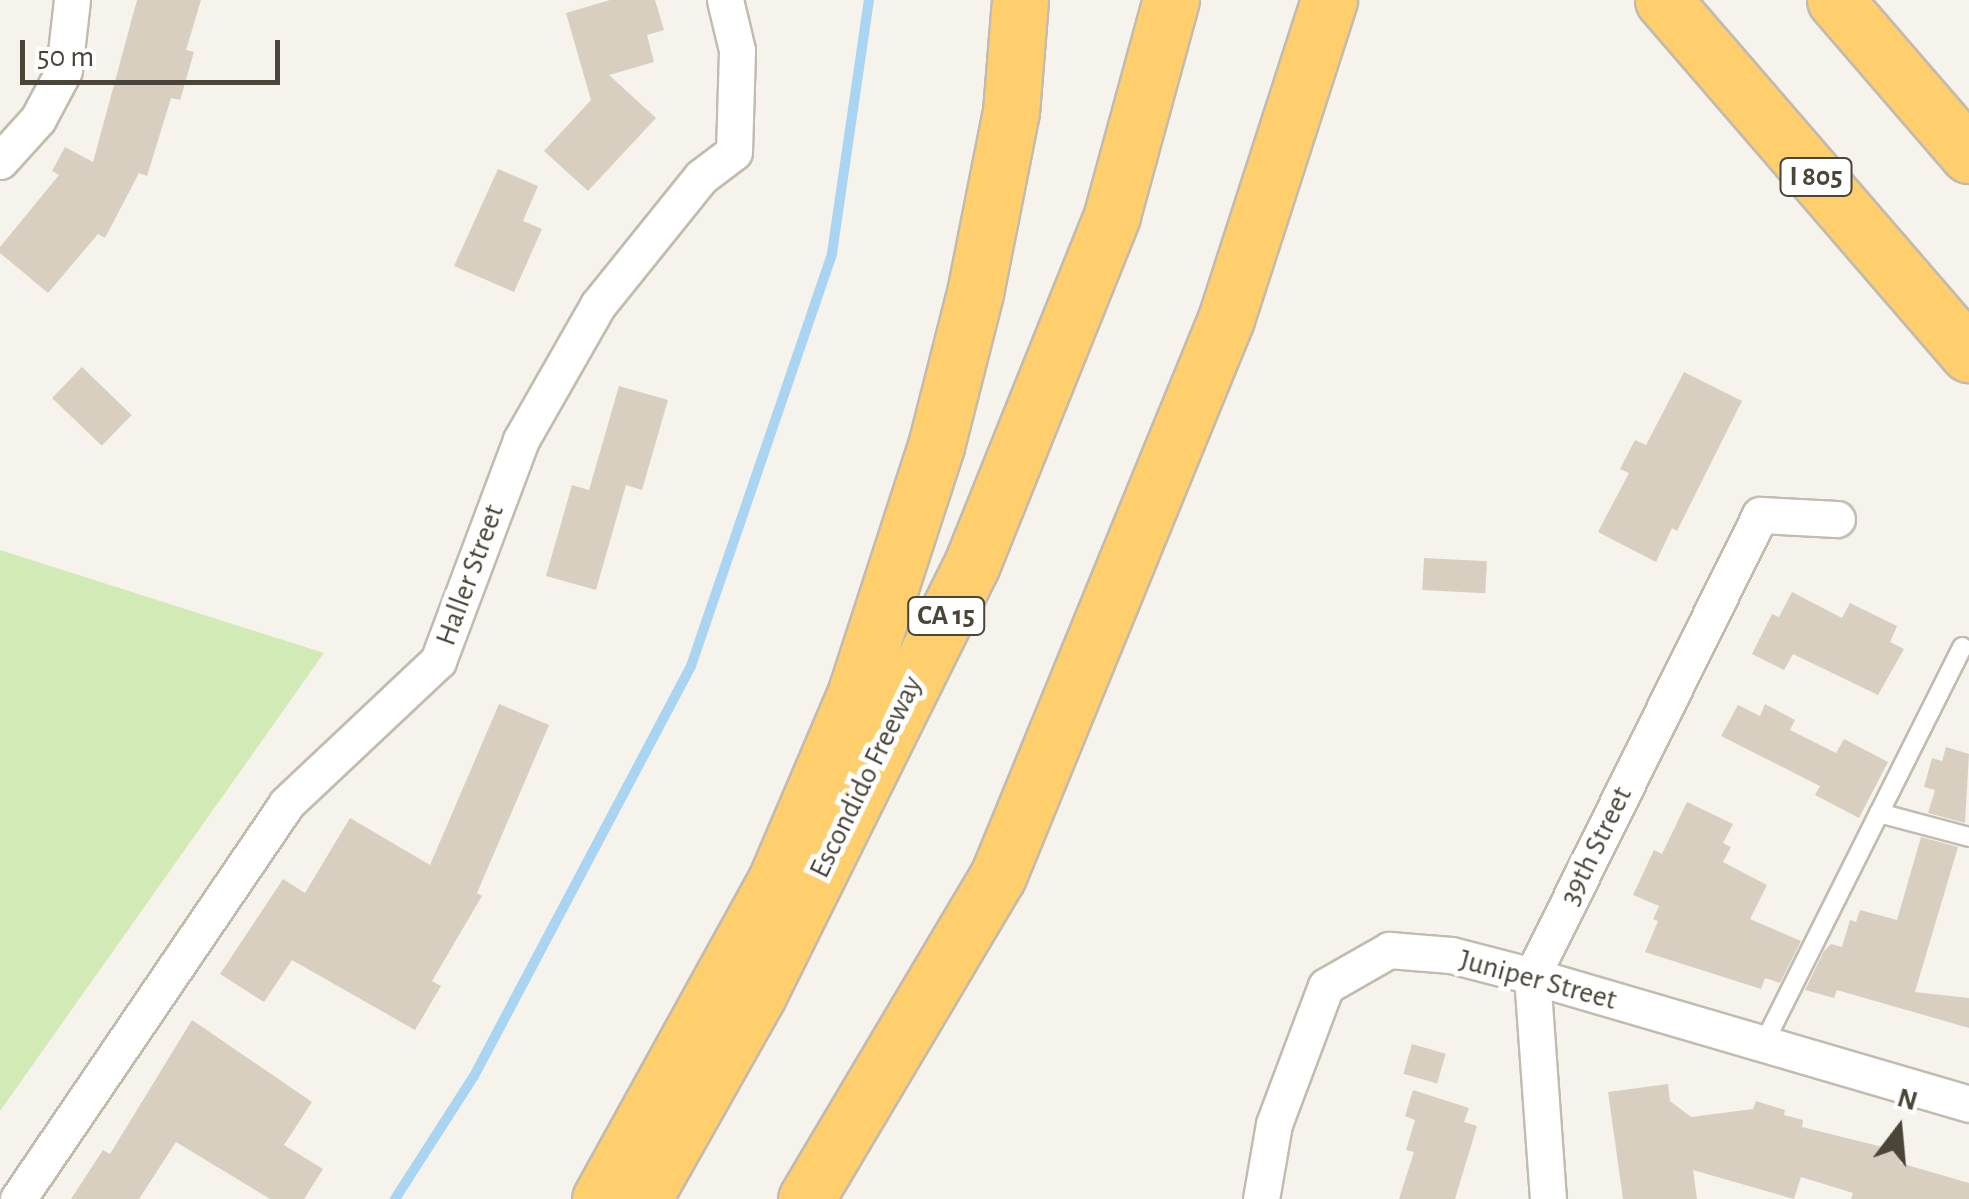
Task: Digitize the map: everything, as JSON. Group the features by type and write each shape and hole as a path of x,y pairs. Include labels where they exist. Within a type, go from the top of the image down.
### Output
{"highway":[{"path":"600,1199 776,880 856,692 936,446 976,293 1011,112 1020,0"},
{"name":"Escondido Freeway","path":"643,1199 758,994 972,564 1112,215 1171,0"},
{"path":"806,1199 998,876 1226,319 1329,0"},
{"name":"I 805","path":"1663,0 1969,354"},
{"path":"1834,0 1969,155"}],"street":[{"path":"0,161 38,119 64,70 72,0"},
{"name":"Haller Street","path":"18,1199 286,804 438,661 521,440 598,305 700,177 734,152 737,50 725,0"},
{"name":"39th Street","path":"1532,976 1760,515 1837,519"},
{"name":"Juniper Street","path":"1261,1199 1274,1124 1326,986 1389,950 1451,956 1532,976 1969,1104"},
{"path":"1532,976 1548,1199"}],"lane":[{"path":"1763,1045 1962,647"},
{"path":"1879,812 1969,837"}],"green space":[{"path":"0,550 324,653 0,1111"}],"building":[{"path":"137,0 201,0 186,50 194,52 180,100 171,98 147,176 139,173 105,238 98,234 48,293 0,253 0,247 59,175 52,171 65,147 93,162"},
{"path":"610,0 655,0 664,30 647,35 654,62 609,75 656,118 588,191 544,151 591,100 566,13"},
{"path":"498,169 538,186 523,221 542,229 514,292 454,266"},
{"path":"82,367 132,415 102,446 52,398"},
{"path":"1684,372 1742,401 1677,531 1672,528 1656,562 1598,532 1629,473 1620,469 1635,440 1646,445"},
{"path":"619,386 668,400 642,490 626,485 596,590 546,576 572,485 589,490"},
{"path":"1424,558 1487,561 1485,593 1422,590"},
{"path":"1792,592 1842,618 1850,603 1897,626 1890,642 1904,649 1878,695 1793,654 1784,670 1752,654 1772,614 1779,617"},
{"path":"499,704 549,725 477,893 482,896 432,981 441,986 415,1030 292,960 264,1002 220,974 283,879 305,893 350,818 430,865"},
{"path":"1765,704 1795,720 1790,730 1836,753 1844,739 1888,762 1859,818 1815,795 1820,786 1721,736 1738,705 1760,716"},
{"path":"1946,747 1969,754 1965,823 1928,813 1935,790 1924,787 1932,758 1942,761"},
{"path":"1687,802 1733,824 1723,843 1731,847 1723,862 1767,885 1750,919 1801,941 1780,983 1765,978 1761,989 1645,952 1658,921 1653,919 1659,906 1633,895 1654,850 1662,854"},
{"path":"1921,837 1958,847 1915,992 1969,998 1969,1028 1837,990 1834,998 1805,990 1824,951 1831,944 1842,947 1850,920 1856,922 1860,910 1897,920"},
{"path":"192,1020 312,1102 284,1145 323,1169 304,1199 270,1199 176,1142 139,1199 71,1199 103,1150 110,1154"},
{"path":"1412,1044 1446,1054 1437,1083 1403,1074"},
{"path":"1668,1084 1670,1101 1691,1117 1753,1109 1756,1101 1803,1120 1802,1127 1903,1152 1900,1163 1969,1183 1969,1199 1851,1199 1853,1193 1801,1177 1794,1199 1693,1170 1697,1199 1623,1199 1608,1092"},
{"path":"1413,1090 1469,1108 1464,1122 1477,1126 1455,1199 1399,1199 1414,1152 1406,1150 1415,1120 1405,1116"}],"waterway":[{"path":"395,1199 474,1076 691,666 832,253 869,0"}]}
